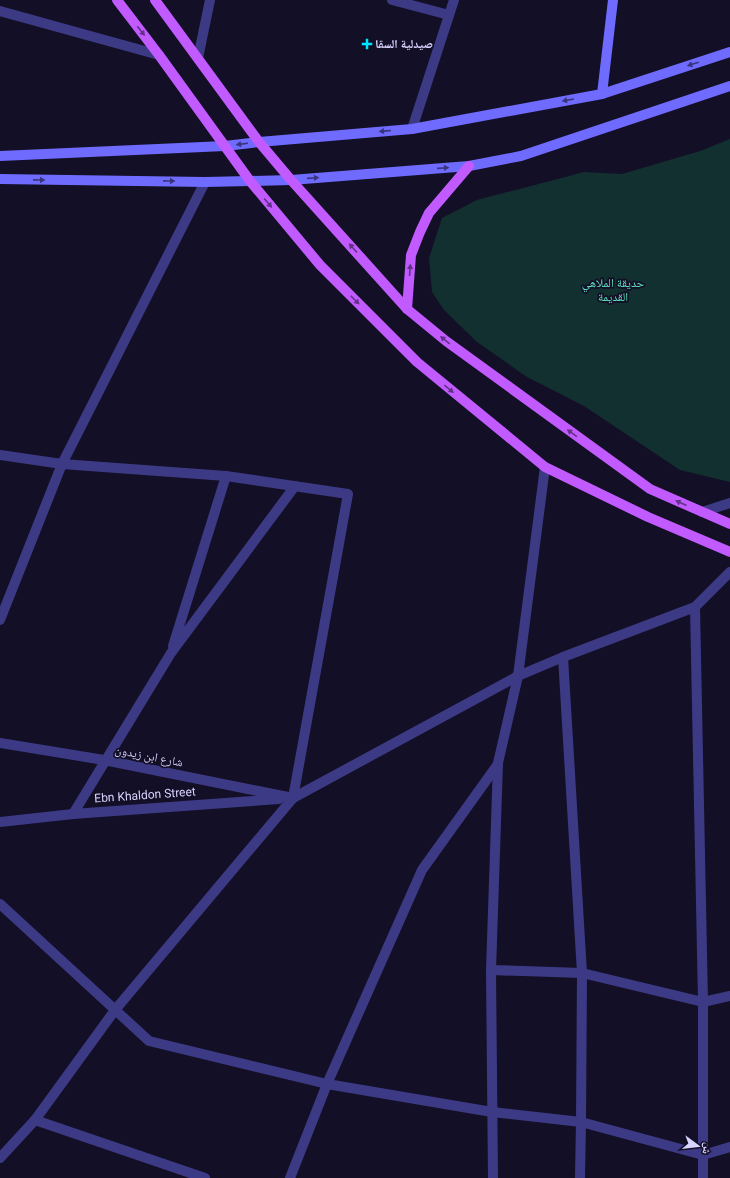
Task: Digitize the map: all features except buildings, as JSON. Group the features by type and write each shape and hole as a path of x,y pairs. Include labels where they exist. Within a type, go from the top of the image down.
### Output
{"main road":[{"path":"117,0 159,55 250,181 320,265 417,362 545,467 648,517 730,552"},
{"path":"155,0 259,142 291,180 407,309 446,342 650,489 730,524"},
{"path":"602,94 613,0"},
{"path":"0,156 225,146 412,129 602,94 730,52"},
{"path":"0,179 206,182 291,180 469,166 521,156 730,86"},
{"path":"407,309 411,255 420,232 430,213 469,166"}],"street":[{"path":"198,58 210,0"},
{"path":"392,0 448,15"},
{"path":"412,129 454,0"},
{"path":"0,11 159,55"},
{"path":"0,620 62,464 206,182"},
{"path":"0,455 62,464 226,476 348,494 293,798"},
{"path":"493,1178 491,970 498,763 518,676 545,467"},
{"path":"171,653 226,476"},
{"path":"73,814 104,760 171,653 295,486"},
{"path":"702,512 730,503"},
{"path":"0,1158 35,1120 115,1010 293,798 518,676 563,657 695,607 730,572"},
{"path":"695,607 703,1002 702,1178"},
{"path":"563,657 582,973 580,1178"},
{"name":"شارع ابن زيدون","path":"0,743 104,760 293,798"},
{"path":"290,1178 327,1084 422,870 498,763"},
{"name":"Ebn Khaldon Street","path":"0,822 73,814 293,798"},
{"path":"0,904 148,1041 327,1084 492,1112 581,1122 703,1155 730,1147"},
{"path":"491,970 582,973 703,1002 730,996"},
{"path":"35,1120 205,1178"}],"green space":[{"name":"حديقة الملاهي القديمة","path":"730,139 730,482 680,470 584,406 527,377 477,342 444,310 432,292 429,258 442,218 477,200 584,172 622,174 700,151"}],"place":[{"name":"صيدلية السقا","path":"367,44"}]}
